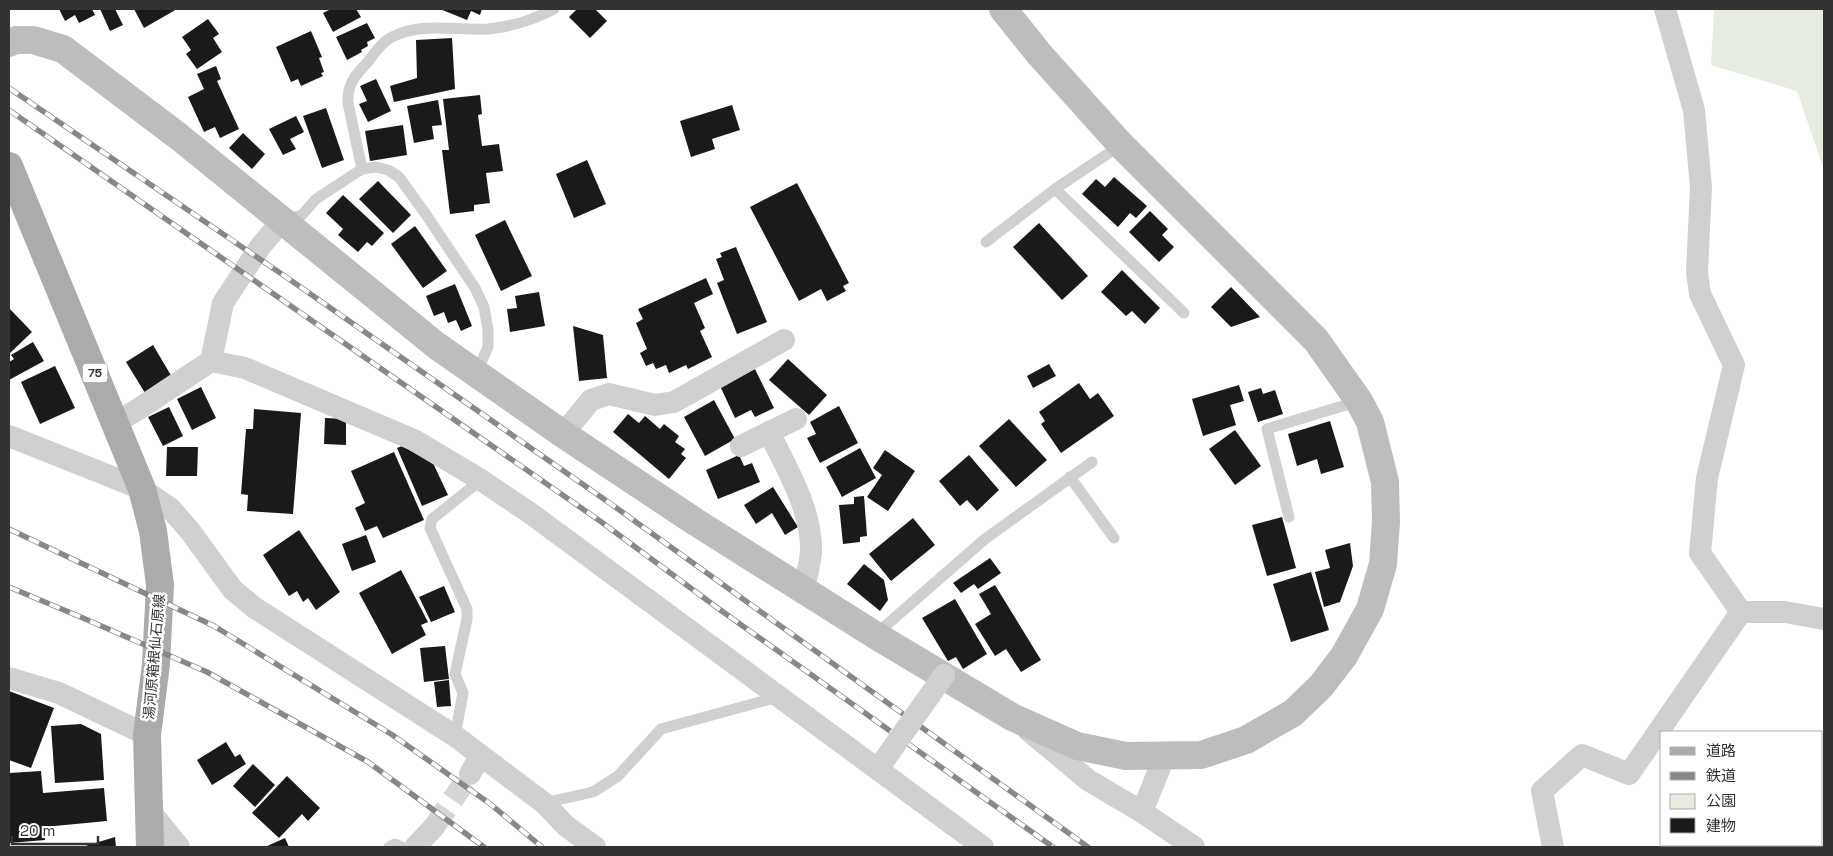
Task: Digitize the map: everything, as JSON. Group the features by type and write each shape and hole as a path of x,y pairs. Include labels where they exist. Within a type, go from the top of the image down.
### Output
{"main road":[{"name":"湯河原箱根仙石原線","path":"9,166 142,489 153,531 160,585 156,664 147,735 150,847"}],"street":[{"path":"9,43 16,40 34,40 63,49 178,136 437,346 476,374 694,521 875,635 1012,717 1077,746 1126,756 1200,755 1246,740 1293,713 1321,686 1344,656 1370,608 1383,564 1386,522 1385,482 1370,422 1359,401 1316,340 1121,145 1040,55 1003,9"},
{"path":"1665,9 1694,110 1702,188 1697,272 1700,294 1734,365 1707,478 1700,553 1741,612"},
{"path":"115,423 138,410 211,361 223,303 260,247 282,221"},
{"path":"563,434 591,400 609,394 655,405 674,402 784,340"},
{"path":"211,361 246,368 414,440 481,480 530,513 983,847"},
{"path":"741,446 796,419"},
{"path":"769,432 807,515 811,554 804,590"},
{"path":"9,436 142,489 170,508 190,531 233,590 255,608 455,736 475,765 544,803 566,826 594,847"},
{"path":"1741,612 1785,612 1824,618"},
{"path":"1553,847 1542,791 1582,755 1629,774 1741,612"},
{"path":"878,769 944,675"},
{"path":"9,678 59,693 147,735"},
{"path":"1012,717 1088,780 1142,812 1194,847"},
{"path":"1142,812 1165,756"},
{"path":"149,810 179,847"},
{"path":"415,847 434,826"}],"lane":[{"path":"362,169 348,103 348,93 356,75 389,38 410,30 439,27 487,29 507,26 554,9"},
{"path":"986,242 1056,189 1121,145"},
{"path":"282,221 302,214 316,199 362,169 376,167 388,170 399,177 475,288 484,307 488,330 488,348 476,374"},
{"path":"1056,189 1184,313"},
{"path":"1289,517 1267,429 1359,401"},
{"path":"875,635 985,539 1092,462"},
{"path":"1070,477 1114,538"},
{"path":"455,736 463,693 455,674 467,619 466,609 430,528 432,519 481,480"},
{"path":"544,803 593,792 618,776 661,729 780,696"},
{"path":"389,847 395,844 402,847"}],"green space":[{"path":"1714,9 1824,9 1824,170 1797,91 1711,65"}],"building":[{"path":"59,9 92,9 95,15 79,23 75,15 65,21"},
{"path":"100,9 115,9 123,25 110,31"},
{"path":"134,9 177,9 144,28"},
{"path":"331,9 356,9 361,17 333,32 323,13"},
{"path":"440,9 482,9 480,15 471,11 467,20"},
{"path":"577,9 595,9 607,21 590,38 569,17"},
{"path":"208,19 219,34 213,38 222,52 197,69 186,54 191,50 182,37"},
{"path":"367,23 375,38 367,42 368,46 361,50 362,52 347,60 336,37"},
{"path":"311,31 322,57 319,58 324,72 321,73 323,76 301,86 298,79 291,82 276,47"},
{"path":"452,38 455,89 394,102 390,86 417,78 416,40"},
{"path":"216,66 221,79 217,81 239,129 220,138 215,127 204,132 188,97 204,89 197,74"},
{"path":"376,79 391,111 368,122 359,104 367,101 360,86"},
{"path":"480,95 482,114 478,115 482,146 499,144 503,171 486,173 490,203 474,205 474,211 450,214 442,150 449,150 443,99"},
{"path":"438,100 442,125 432,126 434,139 414,143 407,106"},
{"path":"732,105 740,130 712,139 715,149 691,157 680,121"},
{"path":"326,108 344,160 322,168 303,116"},
{"path":"296,116 304,132 290,139 296,149 283,155 269,129"},
{"path":"403,125 407,155 370,161 365,131"},
{"path":"243,133 265,154 252,169 229,148"},
{"path":"587,160 606,204 574,218 556,174"},
{"path":"1114,177 1147,206 1136,218 1130,213 1118,227 1082,194 1096,179 1105,187"},
{"path":"378,181 411,215 393,233 359,199"},
{"path":"797,183 849,283 843,286 846,291 827,301 821,289 799,301 750,207"},
{"path":"343,195 384,233 372,246 367,242 358,252 338,235 343,229 326,213"},
{"path":"1150,211 1168,229 1162,235 1174,247 1159,262 1129,232"},
{"path":"505,220 532,276 501,291 475,235"},
{"path":"1039,223 1088,276 1062,300 1013,247"},
{"path":"415,226 447,271 423,288 391,244"},
{"path":"736,247 767,322 737,334 717,283 724,280 716,259 722,257 720,253"},
{"path":"1122,270 1160,308 1145,324 1132,311 1126,316 1101,292"},
{"path":"706,278 713,294 694,303 705,328 700,331 712,357 688,369 686,365 669,373 666,365 656,369 653,363 646,366 640,353 647,349 636,323 643,319 638,309"},
{"path":"455,284 472,326 461,331 456,320 448,323 444,312 434,316 426,296"},
{"path":"1231,287 1260,317 1231,327 1211,307"},
{"path":"539,292 545,326 510,332 507,309 517,308 515,296"},
{"path":"9,308 32,332 9,354"},
{"path":"573,326 603,335 607,378 579,381"},
{"path":"33,342 44,361 9,380 9,362 14,359 11,355"},
{"path":"153,345 172,377 145,393 126,362"},
{"path":"788,359 827,395 809,415 769,380"},
{"path":"1049,364 1056,376 1033,388 1027,376"},
{"path":"55,366 75,408 40,424 21,382"},
{"path":"755,369 774,408 755,417 751,410 735,418 720,386"},
{"path":"1079,383 1090,399 1098,393 1114,416 1061,453 1041,424 1045,421 1039,412"},
{"path":"1239,385 1244,401 1230,405 1236,425 1203,436 1192,399"},
{"path":"201,387 216,418 192,430 177,399"},
{"path":"1261,388 1263,394 1275,390 1283,414 1258,422 1248,392"},
{"path":"714,400 735,439 705,456 684,417"},
{"path":"839,406 858,443 820,463 807,438 816,434 810,422"},
{"path":"169,407 183,436 163,446 148,417"},
{"path":"254,409 301,413 293,514 247,511 248,495 241,494 246,429 253,429"},
{"path":"628,414 639,423 645,416 660,429 664,424 679,436 675,442 685,449 681,454 686,458 669,479 613,432"},
{"path":"325,418 346,419 346,445 324,444"},
{"path":"1009,419 1047,460 1016,487 979,446"},
{"path":"1330,421 1344,467 1321,474 1317,459 1297,466 1288,434"},
{"path":"1235,430 1261,466 1235,485 1209,449"},
{"path":"402,446 433,463 448,495 422,506 397,448"},
{"path":"167,447 198,447 197,476 166,476"},
{"path":"860,448 876,478 842,497 826,467"},
{"path":"885,450 915,471 888,511 867,497 882,475 873,468"},
{"path":"394,452 424,520 383,538 377,526 365,531 355,508 365,503 351,471"},
{"path":"739,455 744,466 752,463 760,482 718,499 706,470"},
{"path":"969,455 999,490 977,511 967,500 960,506 939,481"},
{"path":"773,487 798,527 785,535 772,513 756,524 744,505"},
{"path":"864,496 867,536 860,537 860,542 843,544 839,505 854,504 854,497"},
{"path":"1282,517 1296,568 1267,576 1252,525"},
{"path":"913,518 935,545 891,581 869,554"},
{"path":"299,530 340,592 316,610 308,598 303,602 297,591 289,596 263,555"},
{"path":"366,535 376,562 352,571 342,544"},
{"path":"1350,543 1353,566 1340,602 1324,607 1315,572 1330,568 1325,550"},
{"path":"990,558 1001,573 978,589 974,584 961,593 953,583"},
{"path":"864,564 884,580 888,600 880,611 847,584"},
{"path":"401,570 428,622 421,625 426,635 392,654 359,593"},
{"path":"1311,572 1329,630 1291,642 1273,584"},
{"path":"995,585 1041,660 1021,672 1006,649 995,656 975,624 991,614 979,594"},
{"path":"444,586 455,612 431,622 419,597"},
{"path":"955,599 987,654 963,669 956,657 948,661 922,618"},
{"path":"445,646 449,679 424,682 420,648"},
{"path":"449,680 451,706 437,707 434,682"},
{"path":"9,691 54,708 31,768 9,760"},
{"path":"81,724 101,734 104,780 55,783 51,726"},
{"path":"226,742 235,757 240,754 246,764 212,785 197,760"},
{"path":"253,764 275,785 255,807 233,786"},
{"path":"41,771 43,793 104,788 107,821 44,827 45,840 9,843 9,773"},
{"path":"287,776 320,808 308,821 302,814 279,838 252,813"},
{"path":"115,837 116,847 82,847"},
{"path":"285,838 289,847 265,847"}],"tunnel":[{"path":"434,827 470,774"}],"railway":[{"path":"9,88 289,279 611,504 1088,847"},
{"path":"9,110 600,521 719,609 1053,847"},
{"path":"9,529 214,626 391,734 489,803 542,847"},
{"path":"9,587 207,672 368,762 484,847"}]}
